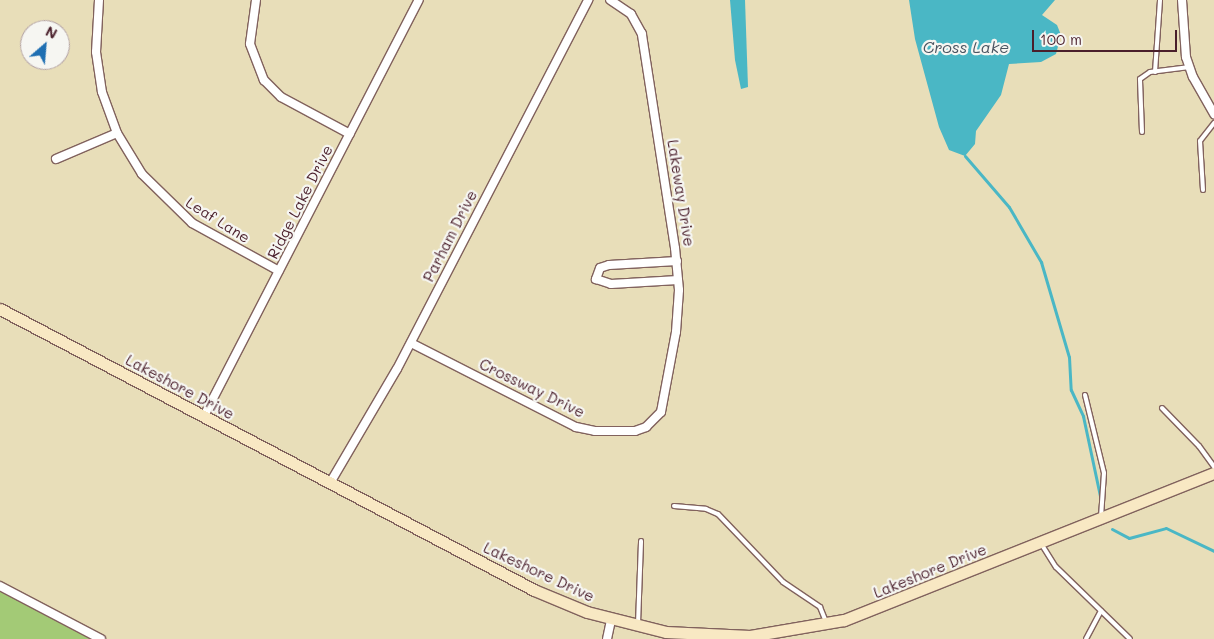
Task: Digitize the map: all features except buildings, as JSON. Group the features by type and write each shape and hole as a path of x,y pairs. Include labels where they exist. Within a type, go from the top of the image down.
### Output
{"main road":[{"name":"Lakeshore Drive","path":"0,309 534,590 611,620 686,634 727,636 772,634 826,624 870,611 1214,473"}],"street":[{"name":"Leaf Lane","path":"98,0 96,27 99,77 117,133 142,174 170,206 215,238 279,271"},
{"path":"256,0 250,44 264,80 281,98 350,134"},
{"name":"Ridge Lake Drive","path":"204,416 419,0"},
{"name":"Parham Drive","path":"330,483 411,343 588,0"},
{"name":"Lakeway Drive","path":"610,0 631,14 642,34 677,261 676,332 665,404"},
{"path":"1182,0 1182,35 1190,67 1214,114"},
{"path":"56,159 117,133"},
{"path":"677,261 609,265 600,268 596,279 611,284 678,280"},
{"name":"Crossway Drive","path":"411,343 567,424 586,430 641,430 654,421 665,404"},
{"path":"0,586 101,639"},
{"path":"607,639 611,620"}],"lane":[{"path":"1155,72 1160,0"},
{"path":"1142,132 1138,84 1144,75 1190,67"},
{"path":"1202,190 1200,141 1214,123"},
{"path":"1085,395 1104,473 1100,519"},
{"path":"1162,408 1199,446 1214,468"},
{"path":"674,506 711,509 718,514 783,582 820,607 826,624"},
{"path":"638,626 641,541"},
{"path":"1040,543 1056,567 1130,639"},
{"path":"1086,639 1101,611"}],"green space":[{"path":"0,591 90,639 0,639"}],"water":[{"path":"730,0 745,0 748,87 741,89 735,60"},
{"name":"Cross Lake","path":"909,0 1055,0 1042,15 1057,25 1061,35 1056,54 1041,62 1009,64 1001,95 976,131 975,144 965,156 949,150 939,127 915,39"}],"waterway":[{"path":"965,156 1009,207 1041,262 1069,357 1071,390 1083,416 1100,496"},
{"path":"1112,529 1129,538 1166,528 1214,551"}]}
